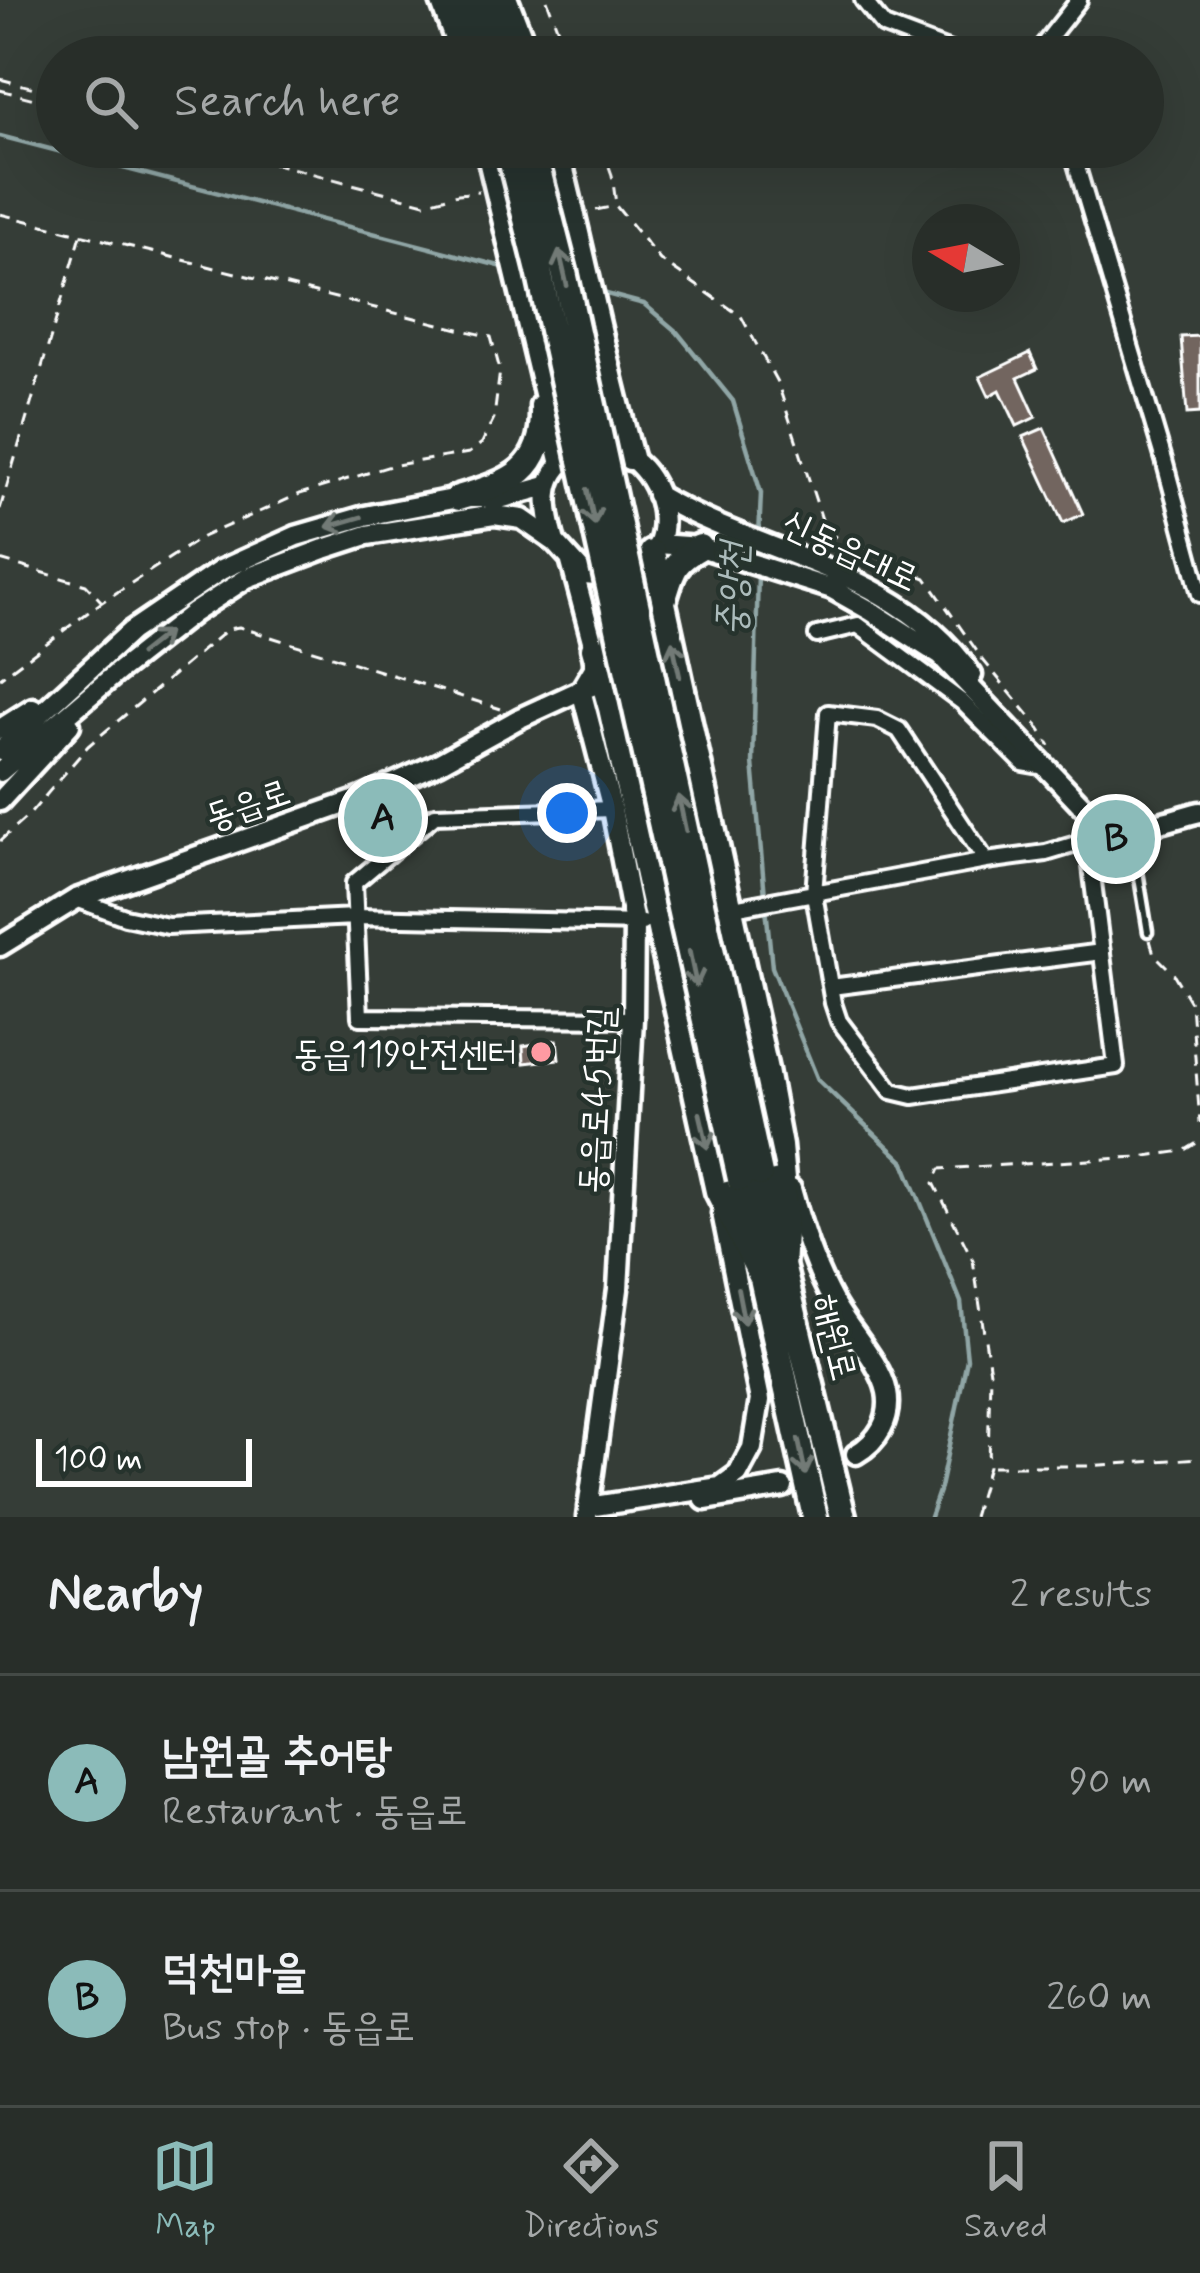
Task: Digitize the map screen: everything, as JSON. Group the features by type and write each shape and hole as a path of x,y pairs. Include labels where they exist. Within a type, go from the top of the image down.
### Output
{"highway":[{"path":"443,0 456,36"},
{"path":"464,0 476,36"},
{"path":"485,0 498,36"},
{"path":"505,0 519,36"},
{"path":"494,168 563,460"},
{"path":"513,168 739,1181"},
{"path":"537,168 564,272 739,1181"},
{"path":"560,168 630,457"},
{"path":"458,498 522,473 537,449 544,418 542,368"},
{"path":"663,600 673,568 700,547"},
{"path":"655,549 736,908 779,1146 785,1214 772,1274"},
{"path":"594,648 593,685 611,708 646,923 772,1274"},
{"name":"해원로","path":"739,1181 772,1274 843,1517"},
{"name":"해원로","path":"772,1274 815,1517"}],"main road":[{"path":"0,772 193,613 248,578 367,535 494,515 522,519 555,542 585,575 615,579 642,568 655,549 661,511 650,479 630,457 612,449 588,447 563,460 548,486 555,542"},
{"path":"0,752 131,631 220,570 296,536 365,516 458,498 503,498 548,486"},
{"name":"신동읍대로","path":"658,495 915,615 954,649 1006,723 1046,767"},
{"name":"신동읍대로","path":"655,549 700,547 835,580"},
{"path":"571,562 594,648"},
{"name":"동읍로45번길","path":"592,1514 618,1289 633,1019 646,923 612,809 593,685 609,673 610,597 615,579"},
{"path":"0,801 118,671"},
{"name":"동읍로","path":"0,946 76,899 359,799 593,685"},
{"path":"0,729 68,687"},
{"path":"1046,767 1103,823 1131,829 1200,812"},
{"path":"779,1146 806,1246 887,1391 887,1416 874,1443 856,1454"},
{"path":"592,1514 720,1486 738,1474 752,1448 760,1400 739,1181"},
{"path":"592,1514 783,1487"}],"street":[{"path":"863,0 884,26 910,36"},
{"path":"1050,36 1079,0"},
{"path":"1077,168 1200,594"},
{"path":"818,635 858,625 962,702 1023,763 1046,767"},
{"path":"986,861 899,730 877,719 828,713 810,895 839,1022 892,1091 913,1096 1116,1066 1090,858 1083,842"},
{"path":"612,809 435,815 354,883 360,1017 633,1019"},
{"path":"76,899 124,917 168,926 356,917 646,923 1046,853 1083,842 1103,823"},
{"path":"830,987 1102,952"}],"lane":[{"path":"1131,829 1148,932"}],"path":[{"path":"548,0 561,36"},
{"path":"0,79 36,88"},
{"path":"0,90 36,99"},
{"path":"292,168 425,203 481,192"},
{"path":"610,168 616,206 660,260 741,316 778,384 825,530"},
{"path":"596,210 616,206"},
{"path":"0,214 491,338 500,370 494,418 482,443 469,453 390,466 299,494 202,537 102,602 0,678"},
{"path":"0,509 81,235"},
{"path":"0,560 86,585 102,602"},
{"path":"0,841 30,814 88,746 228,629 239,627 520,718"},
{"path":"1148,932 1154,954 1191,1004 1200,1123"},
{"path":"973,1517 988,1466 990,1372 973,1260 934,1183 940,1169 1138,1157 1184,1151 1200,1142"},
{"path":"988,1466 1088,1466 1200,1458"}],"building":[{"path":"1200,336 1200,413 1187,414 1181,337"},
{"path":"1030,353 1037,369 1018,378 1036,417 1017,426 1000,390 989,396 980,377"},
{"path":"1044,428 1083,514 1063,523 1023,437"},
{"name":"동읍119안전센터","path":"557,1040 559,1059 524,1063 523,1046"}],"waterway":[{"name":"중앙천","path":"0,136 36,145"},
{"name":"중앙천","path":"123,168 507,268"},
{"name":"중앙천","path":"599,292 644,304 677,332 733,401 761,493 759,537"},
{"name":"중앙천","path":"758,572 753,763 765,896"},
{"name":"중앙천","path":"766,907 772,967 818,1080 904,1162 961,1302 967,1359 930,1517"}],"place":[{"name":"남원골 추어탕","path":"383,818"},
{"name":"덕천마을","path":"1116,839"},
{"name":"동읍119안전센터","path":"541,1052"}]}
